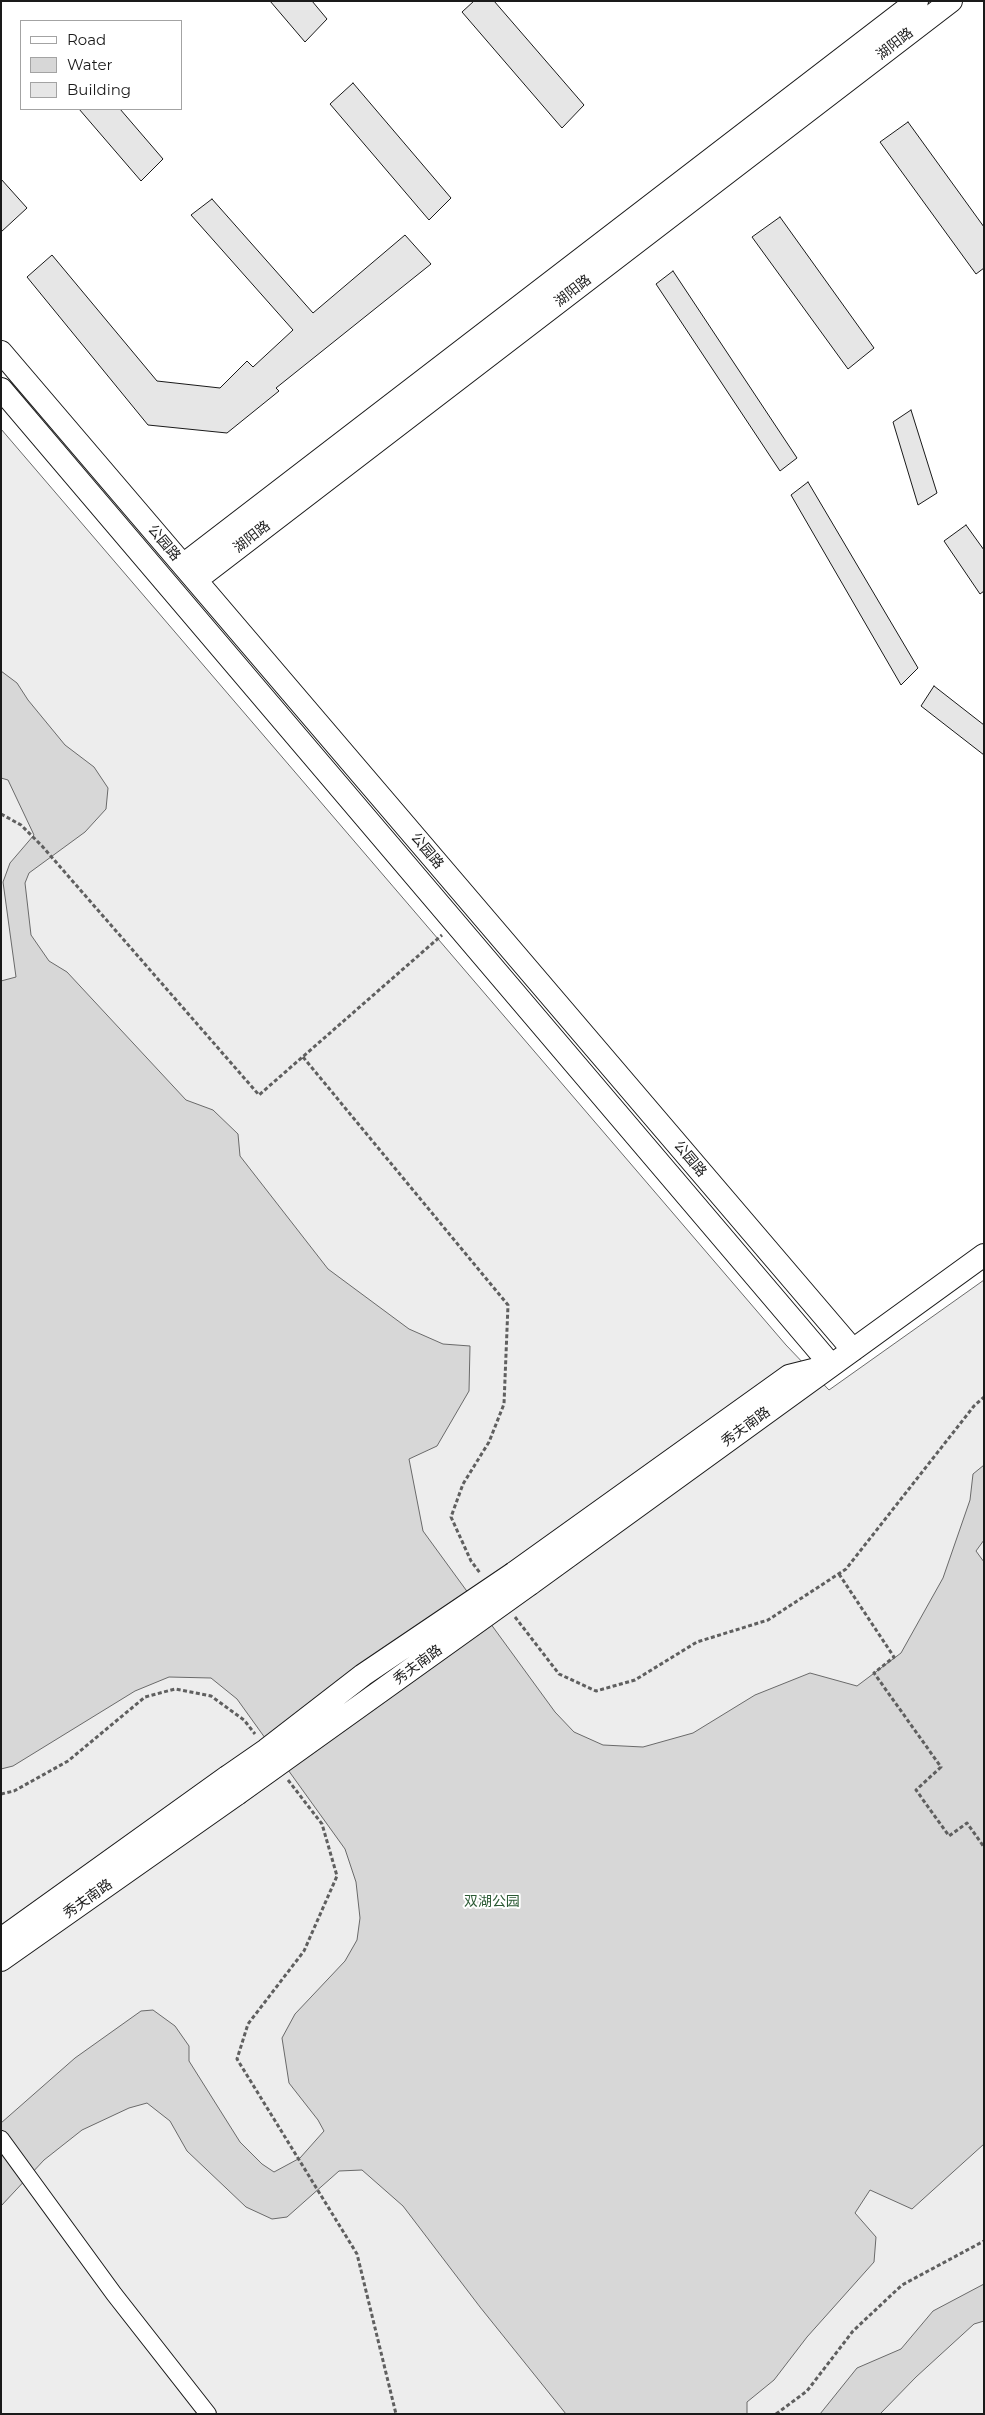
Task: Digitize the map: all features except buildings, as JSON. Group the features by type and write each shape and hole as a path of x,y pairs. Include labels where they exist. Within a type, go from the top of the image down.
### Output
{"street":[{"name":"湖阳路","path":"190,573 917,1"},
{"name":"湖阳路","path":"190,573 951,1"},
{"name":"公园路","path":"1,352 852,1350"},
{"name":"公园路","path":"1,389 831,1365"},
{"name":"秀夫南路","path":"1,1960 232,1786 522,1579 831,1365 984,1255"},
{"name":"秀夫南路","path":"1,1939 232,1786 266,1750 364,1676 522,1579"},
{"path":"1,2139 114,2294 208,2414"}],"path":[{"path":"1,814 21,825 42,846 259,1095 456,923"},
{"path":"303,1056 508,1305 504,1404 489,1442 464,1484 452,1517 470,1561 482,1576"},
{"path":"512,1614 559,1674 596,1691 635,1680 697,1642 768,1620 846,1569 984,1397"},
{"path":"839,1574 894,1657 874,1673 941,1767 916,1790 949,1836 967,1823 984,1847"},
{"path":"1,1794 14,1791 68,1761 145,1697 175,1689 211,1696 244,1720 322,1824 337,1876 304,1951 248,2024 237,2059 357,2254 396,2414"},
{"path":"776,2414 807,2391 853,2331 902,2285 984,2241"}],"shaded area":[{"name":"双湖公园","path":"1,429 786,1345 829,1390 984,1280 984,2414 1,2414"}],"water":[{"path":"1,671 17,683 28,700 65,745 94,767 108,788 106,809 85,832 29,873 25,883 31,935 49,961 67,972 186,1100 213,1110 238,1134 240,1156 328,1269 409,1329 443,1344 470,1346 469,1391 437,1446 409,1459 423,1531 555,1712 574,1732 603,1745 643,1747 693,1733 755,1695 810,1673 857,1686 901,1653 943,1578 970,1500 973,1474 984,1465 984,1540 976,1551 984,1562 984,2144 912,2209 870,2190 855,2213 876,2237 874,2262 807,2337 774,2380 747,2402 747,2414 566,2414 480,2307 403,2206 362,2170 339,2171 287,2217 272,2219 246,2207 187,2151 170,2121 147,2103 129,2108 82,2130 44,2160 1,2206 1,2123 75,2058 141,2011 153,2010 175,2026 189,2046 189,2061 240,2142 262,2164 274,2172 300,2158 324,2131 318,2120 289,2083 282,2038 295,2014 345,1961 357,1940 360,1918 356,1882 345,1849 237,1699 211,1678 169,1677 135,1691 13,1766 1,1769 1,981 16,977 3,882 10,863 34,835 8,780 1,778"},
{"path":"984,2284 984,2321 974,2324 916,2377 880,2414 820,2414 857,2368 901,2349 933,2311"}]}
